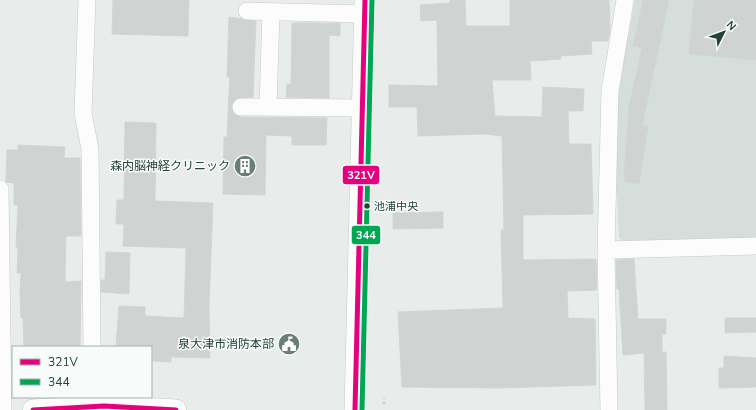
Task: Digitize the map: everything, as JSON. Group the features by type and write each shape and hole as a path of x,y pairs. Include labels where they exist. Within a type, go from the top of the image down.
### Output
{"street":[{"path":"87,0 83,113 90,149 92,346"},
{"path":"609,410 606,250 610,91 625,0"},
{"path":"247,11 271,12 365,7 355,410"},
{"path":"268,106 271,12"},
{"path":"241,107 268,106 362,108"},
{"path":"0,189 6,214 8,301 3,410"},
{"path":"606,250 756,246"},
{"path":"33,410 88,405 176,410"}],"path":[{"path":"384,398 384,404"}],"shaded area":[{"path":"635,0 756,0 756,239 627,244 619,238 614,134 615,104"}],"building":[{"path":"113,0 189,0 188,36 112,34"},
{"path":"450,0 465,0 466,26 510,26 510,0 609,0 610,29 608,41 591,41 592,54 560,56 561,59 530,61 531,80 492,80 495,116 542,117 543,87 584,89 583,111 568,111 569,144 591,144 593,214 523,215 523,260 596,259 597,290 567,291 568,318 595,319 596,385 501,388 402,387 398,312 503,308 501,230 504,230 502,136 484,134 418,136 417,107 389,107 389,85 438,86 437,20 421,21 420,5 450,3"},
{"path":"643,0 669,0 642,126 648,126 639,183 625,182 624,173 629,107 642,48 633,46"},
{"path":"694,0 756,0 756,60 689,54"},
{"path":"229,17 256,21 253,97 236,99 231,107 233,112 241,117 327,118 326,145 292,145 292,136 266,135 265,195 223,194 224,137 227,137 230,77 227,77"},
{"path":"292,23 340,23 340,36 329,35 329,98 286,97 287,84 291,84"},
{"path":"125,122 156,123 155,201 213,203 209,307 210,358 171,357 171,362 153,361 152,346 116,346 119,306 145,307 145,316 184,318 186,248 123,246 124,224 116,224 117,200 124,200"},
{"path":"18,145 65,147 64,158 80,158 81,236 66,236 65,282 81,281 80,346 24,346 23,318 21,318 21,273 17,273 18,247 16,247 18,205 14,205 14,183 6,182 7,150 18,150"},
{"path":"443,212 443,228 393,229 393,213"},
{"path":"106,252 130,253 129,294 101,292 101,280 105,280"},
{"path":"634,259 638,319 666,319 666,334 662,334 662,352 666,352 667,410 645,410 644,353 623,355 616,260"},
{"path":"725,318 756,318 756,332 725,333"},
{"path":"724,356 756,358 756,387 719,388 719,368 724,368"}],"transit line":[{"name":"321V","path":"355,410 365,0"},
{"name":"344","path":"362,410 372,0"},
{"name":"321V","path":"33,410 104,406 176,410"}],"place":[{"name":"森内脳神経クリニック","path":"245,166"},
{"name":"池浦中央","path":"367,206"},
{"name":"泉大津市消防本部","path":"289,344"}]}
